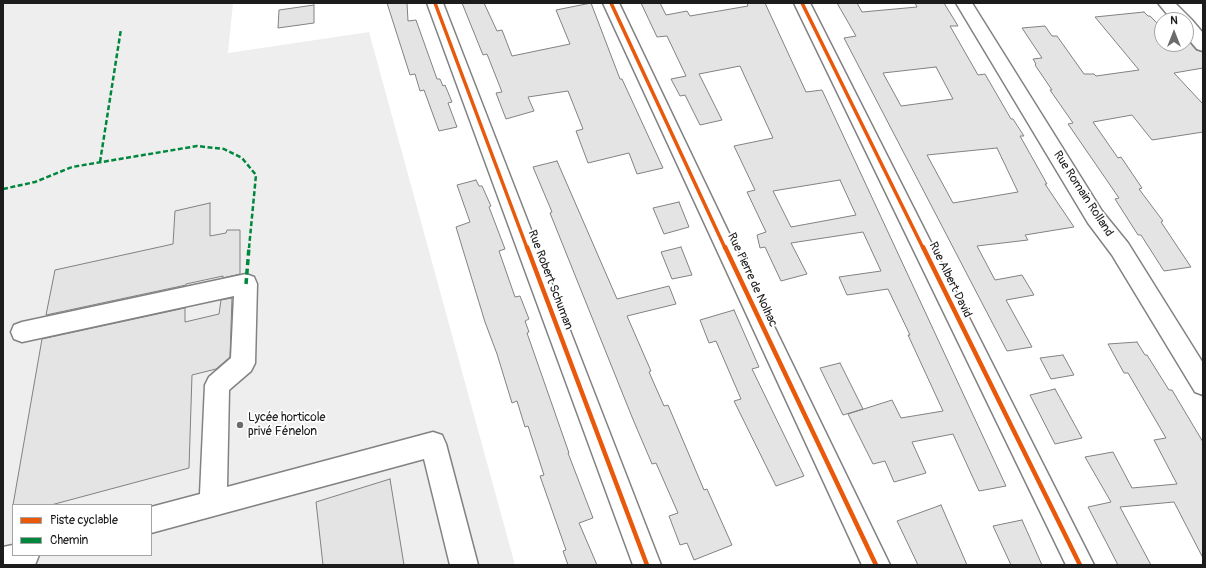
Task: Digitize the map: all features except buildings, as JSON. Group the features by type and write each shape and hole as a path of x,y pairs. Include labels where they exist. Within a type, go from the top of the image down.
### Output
{"street":[{"name":"Rue Robert Schuman","path":"435,3 647,565"},
{"name":"Rue Pierre de Nolhac","path":"611,3 726,250 876,565"},
{"name":"Rue Albert David","path":"802,3 1080,565"},
{"name":"Rue Romain Rolland","path":"964,3 1096,217 1120,248 1203,384"},
{"path":"1166,3 1174,12"},
{"path":"1194,34 1203,45"},
{"path":"22,332 246,284 244,363 217,385 213,503"},
{"path":"152,520 434,444 464,565"},
{"path":"3,561 21,556"}],"shaded area":[{"name":"Lycée horticole privé Fénelon","path":"3,3 233,3 228,53 369,32 515,565 3,565"}],"marked path":[{"path":"100,162 121,29"},
{"path":"3,189 35,182 72,167 197,146 224,149 242,158 256,175 246,284"}],"cycle path":[{"path":"435,3 647,565"},
{"path":"611,3 726,250 876,565"},
{"path":"802,3 1080,565"}],"place":[{"name":"Lycée horticole privé Fénelon","path":"240,425"}]}
